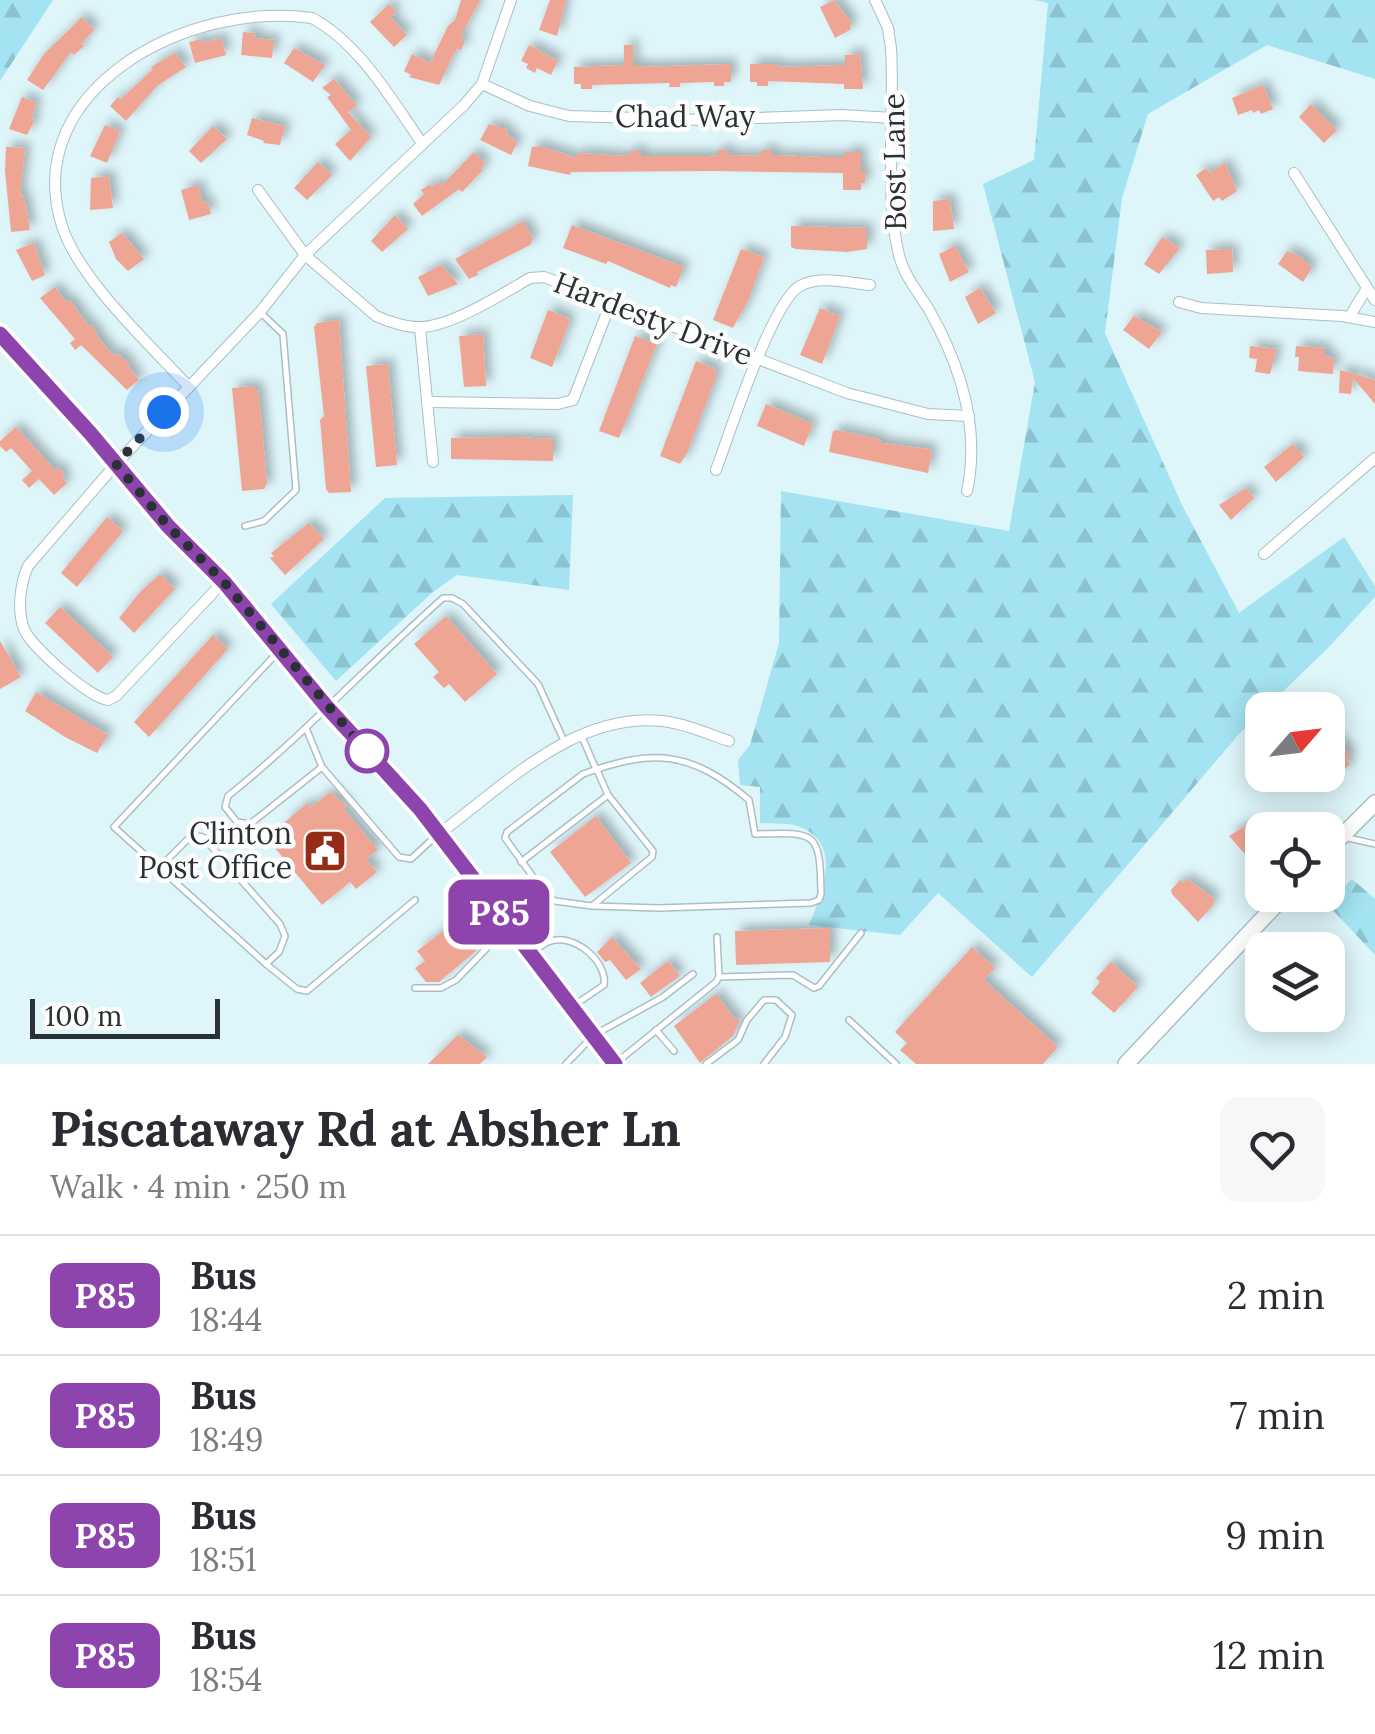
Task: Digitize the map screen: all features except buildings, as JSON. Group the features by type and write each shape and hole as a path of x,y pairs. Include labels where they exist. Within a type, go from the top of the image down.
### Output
{"main road":[{"path":"0,334 168,526 224,582 326,706 440,833 614,1064"},
{"path":"1345,832 1375,803"},
{"path":"1126,1064 1269,912"}],"street":[{"path":"224,582 108,700 89,693 27,636 21,616 22,578 28,566 116,464 260,312 305,254 449,121 482,84 511,0"},
{"name":"Bost Lane","path":"875,0 892,48 898,250 906,274 954,356 968,416 971,472 966,491"},
{"path":"274,3 313,18 336,36 362,61 422,143"},
{"path":"98,70 70,109 59,148 56,202 62,228 91,279 189,387"},
{"name":"Chad Way","path":"482,84 530,106 569,116 703,120 893,118"},
{"path":"1294,173 1375,300"},
{"path":"258,190 305,254 376,316 420,328 433,462"},
{"name":"Hardesty Drive","path":"420,328 464,312 530,278 558,280 879,402 928,414 968,416"},
{"path":"716,470 758,358 794,290 820,280 870,286"},
{"path":"1350,316 1368,288"},
{"path":"430,402 558,404 573,400 611,302"},
{"path":"1179,302 1201,308 1350,316 1375,322"},
{"path":"1264,554 1375,458"},
{"path":"440,833 581,734 636,720 666,721 729,741"}],"lane":[{"path":"245,526 264,520 296,490 283,334 260,312"},
{"path":"322,767 250,824 237,822 226,807 228,796 284,751 326,706 443,598 463,604 538,684 565,742"},
{"path":"280,650 114,827 298,989 307,991 415,900"},
{"path":"306,728 322,767 399,857 410,859 440,833"},
{"path":"581,734 608,795 654,850 652,857 592,906"},
{"path":"638,757 666,758 690,762 726,780 753,807 755,834 801,832 817,845 822,894 819,900 659,908 555,901 545,894 506,844 506,832 584,774 596,770 638,757"},
{"path":"521,862 608,795"},
{"path":"158,869 192,835 204,837 280,924 285,936 279,952 266,964"},
{"path":"1345,837 1375,844"},
{"path":"415,988 441,988 456,980 509,924 545,894"},
{"path":"614,1064 719,977 793,975 814,988 861,933"},
{"path":"717,937 719,977"},
{"path":"531,954 555,940 574,942 584,948 604,973 606,982 573,1006"},
{"path":"566,1064 594,1035 663,998 693,974"},
{"path":"706,1064 738,1040 755,1007 764,1000 776,1000 792,1015 791,1025 764,1064"},
{"path":"848,1020 896,1064"},
{"path":"656,1030 674,1051"}],"green space":[{"path":"0,0 53,0 0,81"},
{"path":"1034,0 1375,0 1375,79 1267,45 1148,114 1122,198 1105,333 1182,505 1239,613 1344,537 1375,586 1375,597 1282,692 1245,692 1245,728 1032,977 938,893 900,935 809,925 826,871 822,845 800,827 760,823 760,787 740,785 738,760 750,745 779,643 781,491 1009,531 1035,382 983,184 1034,160 1048,3"},
{"path":"573,495 569,590 457,575 433,592 336,681 271,604 385,498"},
{"path":"1352,879 1375,899 1375,955 1335,912 1345,912 1345,886"}],"bus line":[{"name":"P85","path":"0,334 168,526 224,582 326,706 420,809 615,1064"}],"place":[{"name":"Clinton Post Office","path":"325,851"}],"route":[{"path":"164,412 116,464 168,526 224,582 372,758 367,751"}]}
